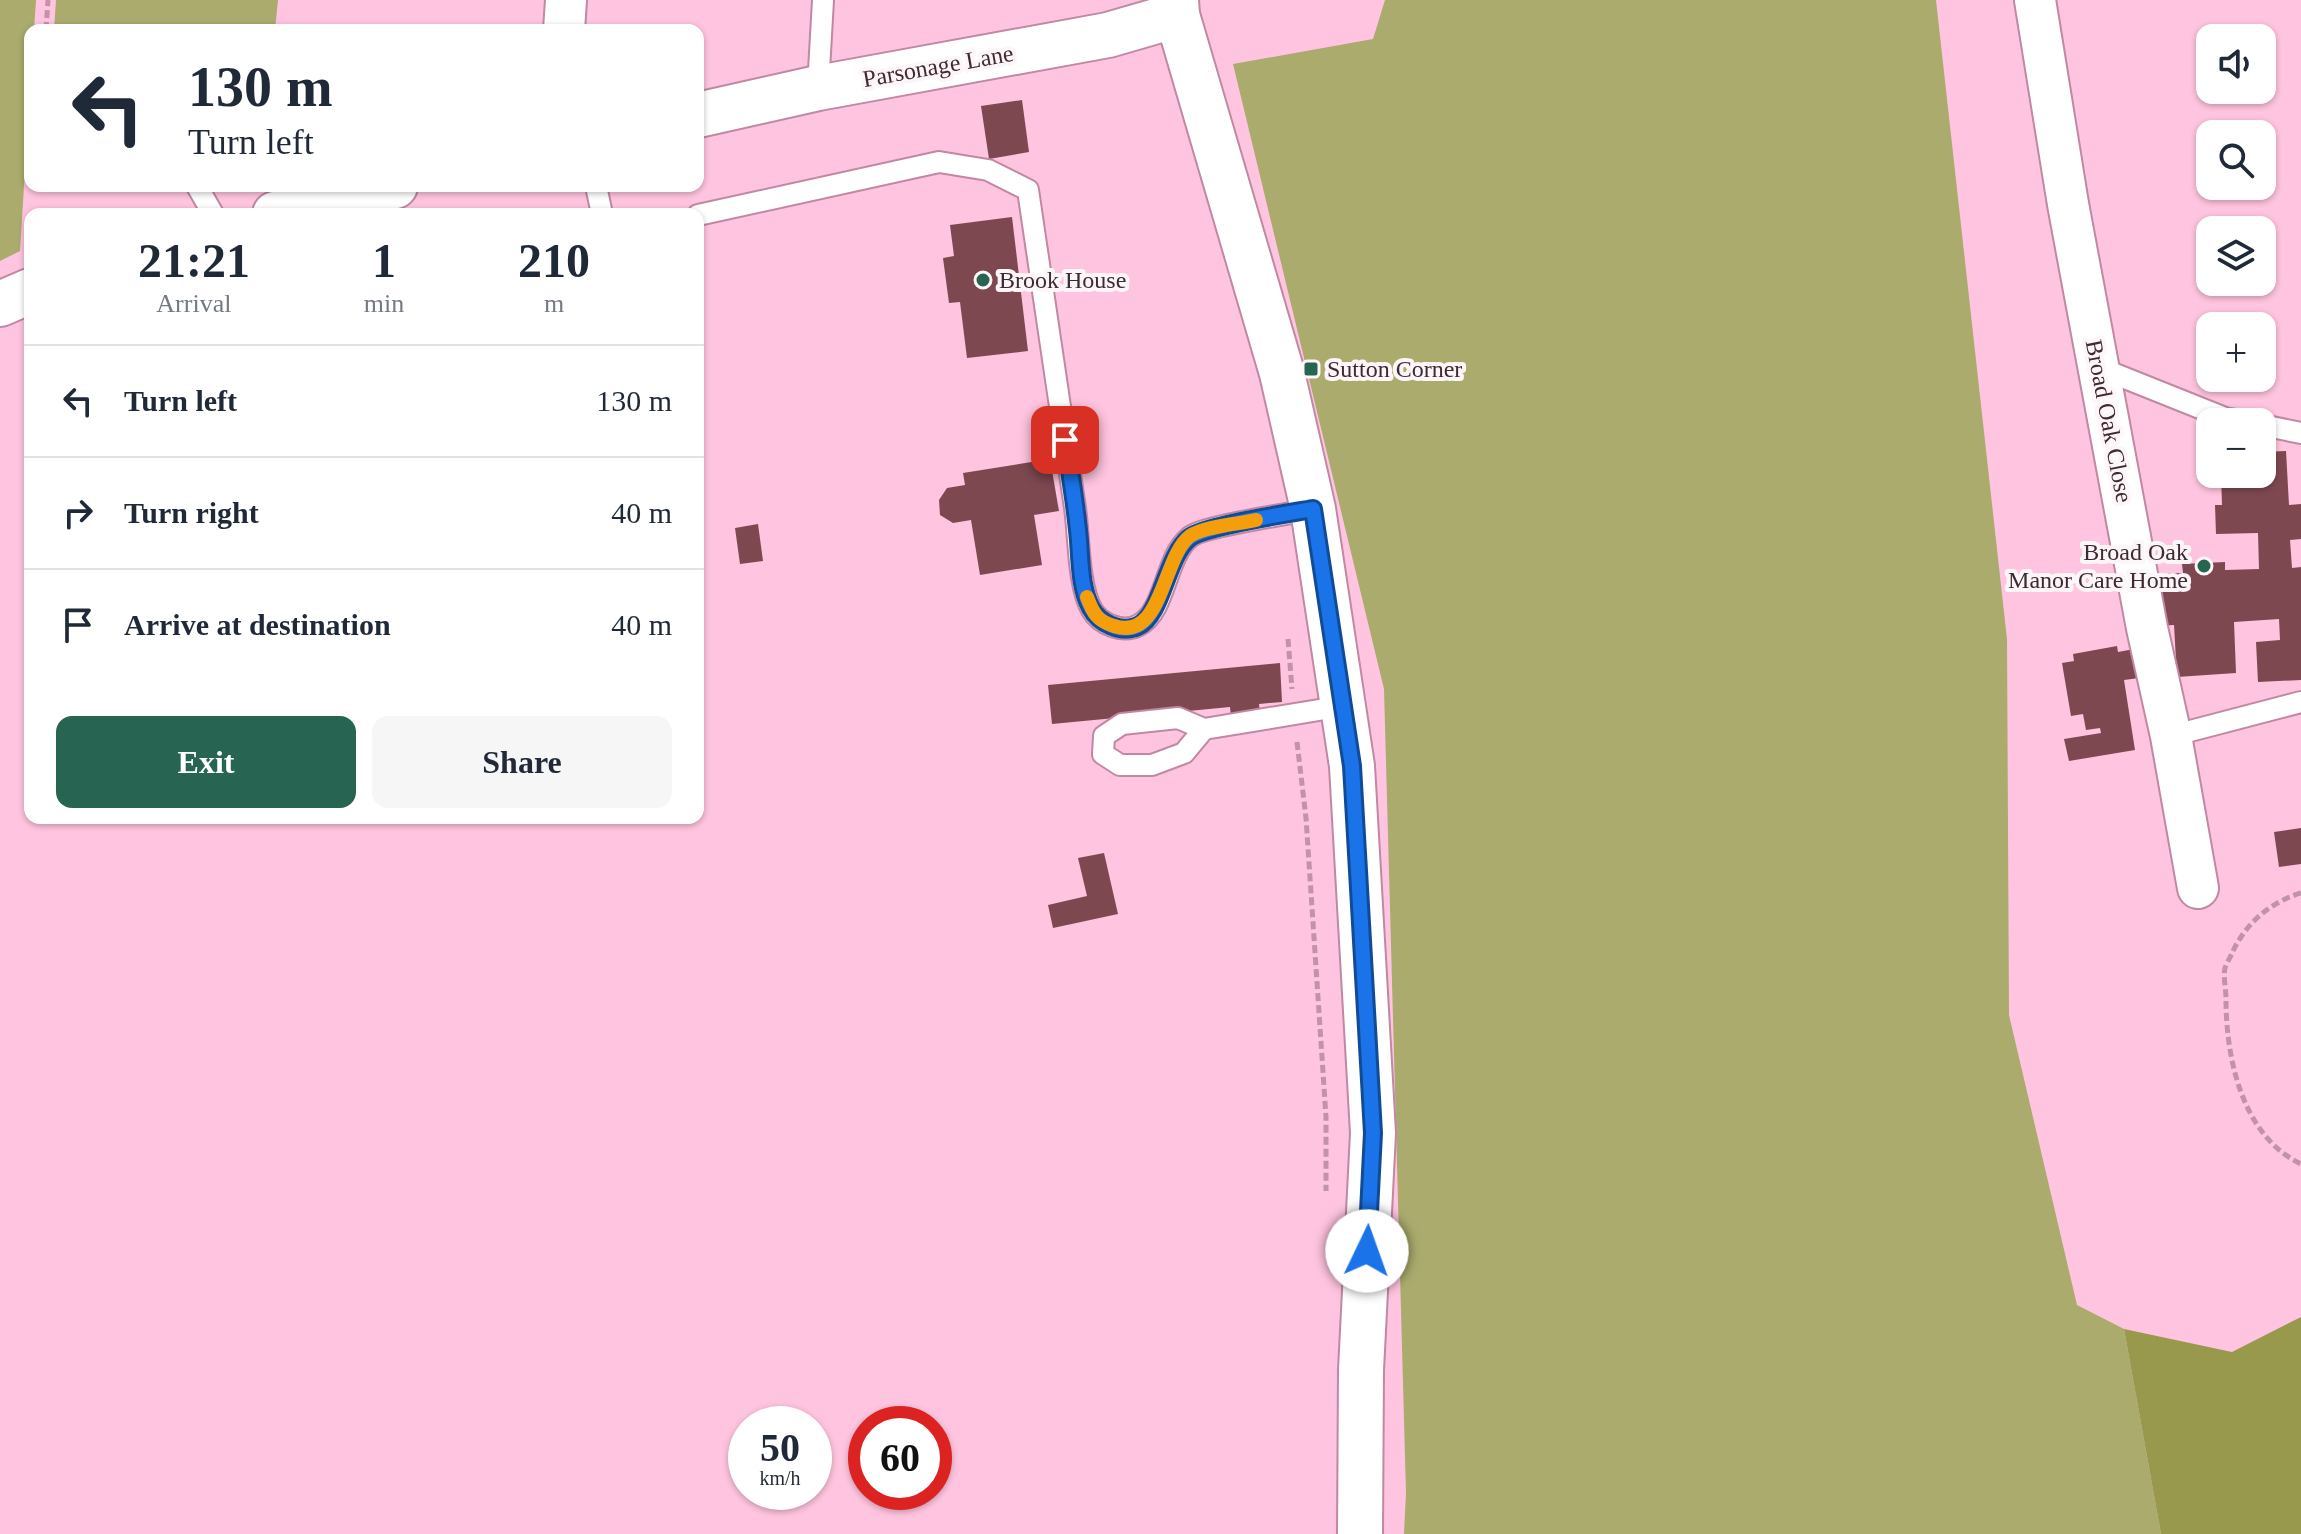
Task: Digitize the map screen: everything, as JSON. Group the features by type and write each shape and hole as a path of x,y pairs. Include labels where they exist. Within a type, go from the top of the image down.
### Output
{"main road":[{"name":"Parsonage Lane","path":"704,114 818,88 1108,35 1176,8"},
{"path":"1176,8 1282,373 1313,509 1352,766 1373,1133 1361,1370 1360,1534"},
{"path":"301,208 369,192"},
{"path":"0,304 24,294"}],"street":[{"path":"564,24 566,0"},
{"name":"Broad Oak Close","path":"2035,0 2068,204 2198,888"}],"lane":[{"path":"818,88 823,0"},
{"path":"704,214 939,162 988,170 1028,190 1084,587 1091,609 1102,622 1121,628 1138,626 1149,616 1179,549 1191,536 1210,529 1313,509"},
{"path":"2100,368 2200,408"},
{"path":"2276,428 2301,433"},
{"path":"2171,736 2301,702"},
{"path":"1204,729 1343,706"}],"path":[{"path":"46,24 48,0"},
{"path":"1288,636 1306,818 1326,1117 1326,1194"},
{"path":"2301,893 2284,898 2257,916 2238,940 2225,968 2226,1023 2234,1070 2250,1115 2270,1143 2301,1164"}],"green space":[{"path":"0,0 36,0 34,24 24,24 24,186 20,251 0,261"},
{"path":"56,0 278,0 276,24 54,24"},
{"path":"1385,0 1936,0 2007,639 2009,1015 2077,1305 2124,1329 2161,1534 1404,1534 1406,1493 1384,689 1233,64 1373,39"}],"shaded area":[{"path":"2301,1317 2301,1534 2161,1534 2124,1329 2232,1352"}],"building":[{"path":"1022,100 1029,152 989,159 981,106"},
{"name":"Brook House","path":"1012,217 1028,351 967,358 960,302 949,303 943,258 954,256 950,225"},
{"name":"Broad Oak Manor Care Home","path":"2276,451 2286,451 2289,505 2301,504 2301,539 2290,540 2292,568 2301,567 2301,680 2258,682 2256,642 2280,640 2279,619 2234,622 2236,673 2177,677 2174,625 2157,626 2154,574 2183,573 2182,564 2225,562 2225,570 2259,569 2258,533 2216,534 2215,505 2222,505 2221,488 2276,488"},
{"path":"1050,459 1059,511 1034,515 1042,565 980,575 971,520 953,523 940,515 939,500 947,488 965,485 963,473"},
{"path":"758,524 763,561 740,564 735,528"},
{"path":"2117,646 2118,652 2134,649 2139,678 2124,680 2135,750 2069,761 2064,739 2101,733 2100,728 2086,730 2083,714 2071,716 2062,663 2074,661 2073,654"},
{"path":"1280,663 1282,702 1259,704 1260,713 1231,717 1230,707 1052,724 1048,685"},
{"path":"2301,828 2301,864 2279,867 2274,832"},
{"path":"1104,853 1118,914 1053,928 1048,905 1087,896 1078,858"}],"slow traffic":[{"path":"1087,597 1091,609 1102,622 1121,628 1138,626 1149,616 1179,549 1191,536 1256,520"}],"place":[{"name":"Brook House","path":"983,280"},
{"name":"Sutton Corner","path":"1311,369"},
{"name":"Broad Oak Manor Care Home","path":"2204,566"}],"route":[{"path":"1065,440 1084,587 1091,609 1102,622 1121,628 1138,626 1149,616 1179,549 1191,536 1210,529 1313,509 1352,766 1373,1133 1367,1251"}]}
